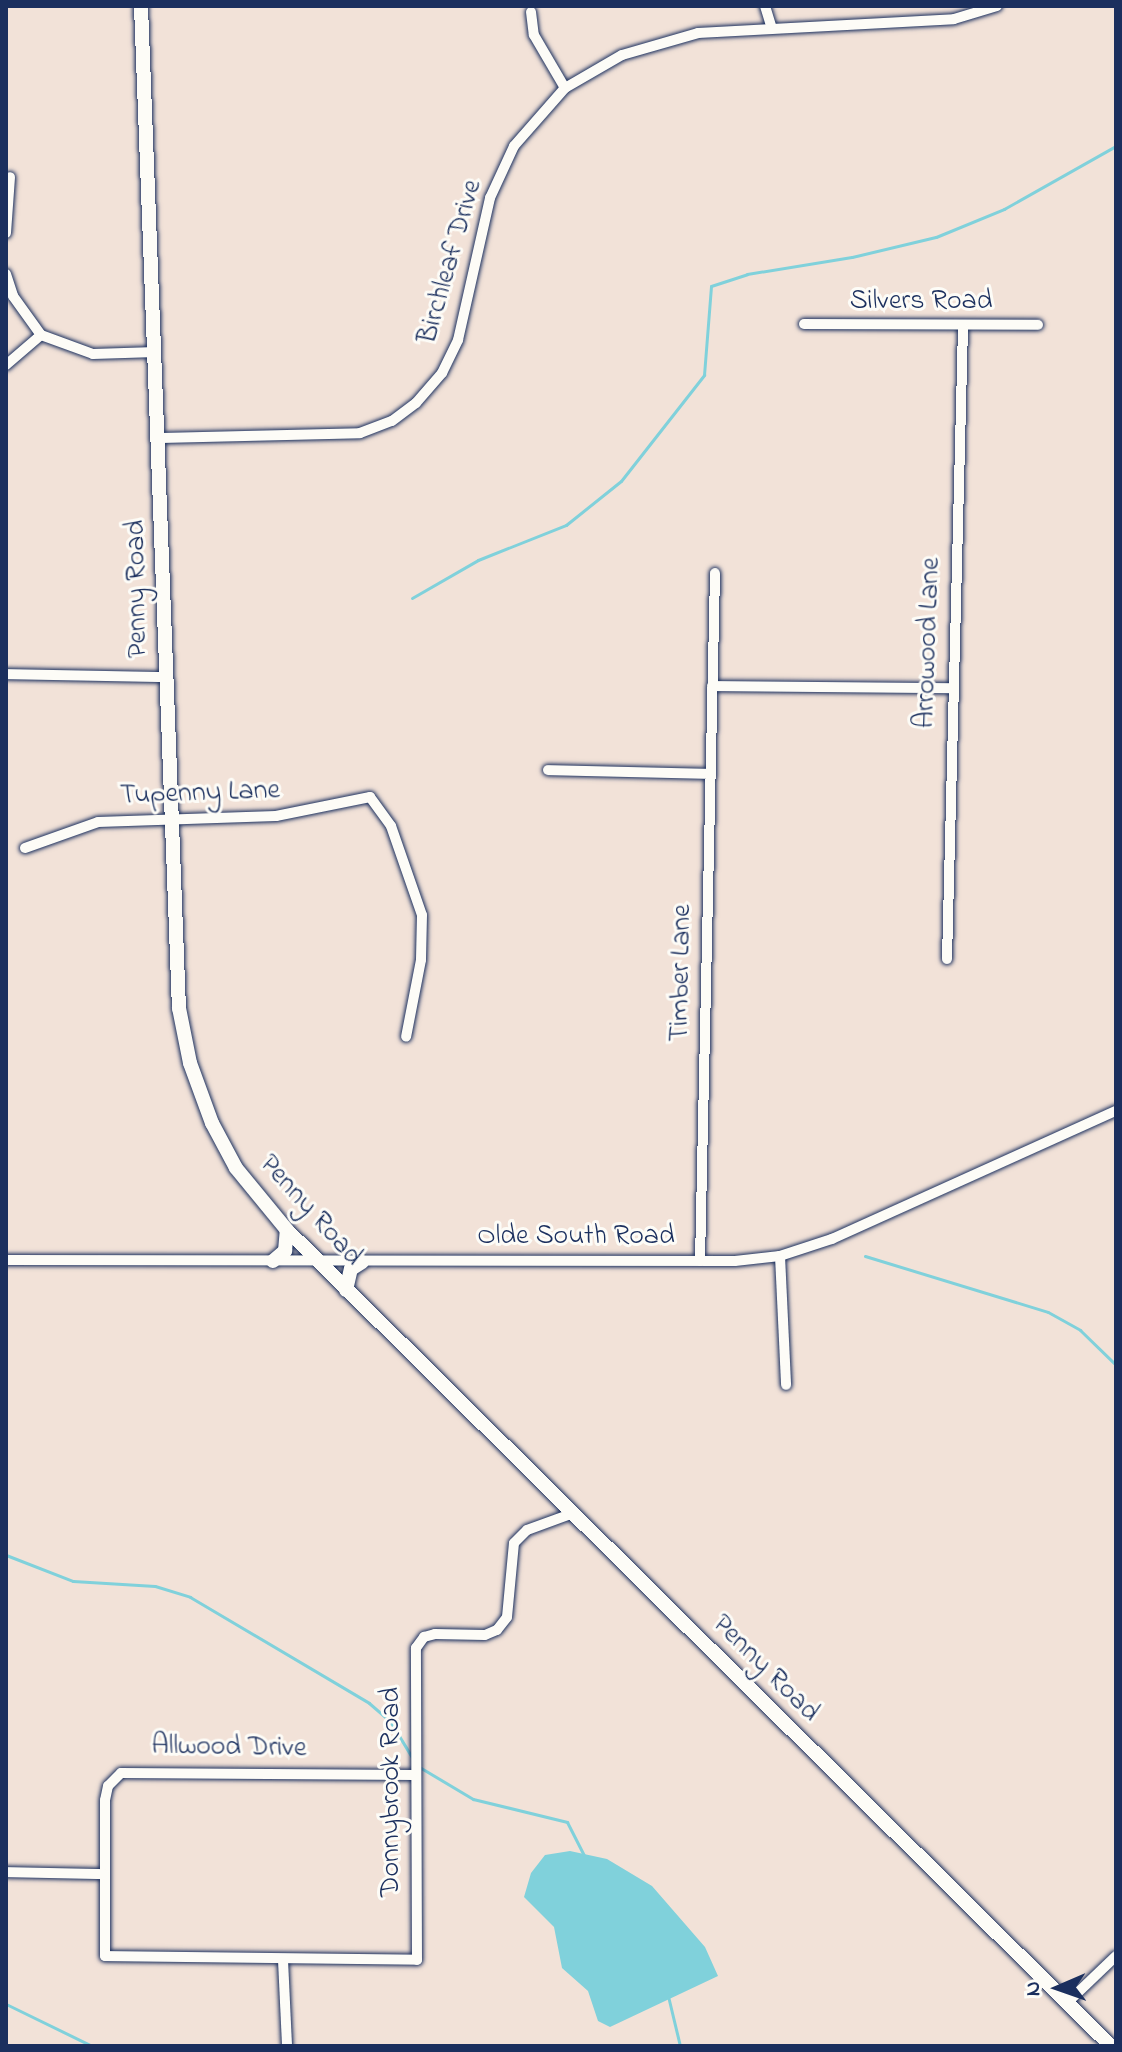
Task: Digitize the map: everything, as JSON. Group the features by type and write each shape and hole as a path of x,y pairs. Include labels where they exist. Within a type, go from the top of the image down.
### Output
{"street":[{"name":"Penny Road","path":"141,6 161,438 166,677 179,1008 190,1063 212,1123 236,1168 318,1262 1111,2046"},
{"path":"765,6 771,26"},
{"name":"Birchleaf Drive","path":"161,438 360,433 392,421 416,403 442,373 458,340 490,198 514,146 565,88 622,55 665,40 771,26 954,19 997,6"},
{"path":"531,12 534,35 565,88"},
{"path":"6,233 10,177"},
{"path":"6,274 13,296 41,335 93,354 156,352"},
{"name":"Silvers Road","path":"804,324 963,328 1038,325"},
{"name":"Arrowood Lane","path":"947,959 951,688 963,328"},
{"path":"6,365 41,335"},
{"name":"Timber Lane","path":"700,1261 715,573"},
{"path":"6,674 166,677"},
{"path":"712,686 951,688"},
{"path":"548,770 709,774"},
{"name":"Tupenny Lane","path":"25,848 83,824 300,813 362,797 378,803 412,875 422,915 421,960 406,1037"},
{"name":"Olde South Road","path":"6,1260 700,1261 780,1256 832,1239 1116,1111"},
{"path":"273,1261 285,1251 287,1230"},
{"path":"780,1256 786,1385"},
{"path":"346,1290 351,1269 362,1262"},
{"name":"Donnybrook Road","path":"283,1960 417,1960 416,1648 424,1637 435,1634 485,1635 497,1630 507,1617 514,1543 527,1530 571,1514"},
{"name":"Allwood Drive","path":"283,1960 105,1956 105,1800 108,1786 121,1773 415,1775"},
{"path":"6,1872 104,1874"},
{"path":"1068,2002 1116,1956"},
{"path":"283,1960 287,2046"}],"water":[{"path":"570,1851 607,1859 652,1886 705,1947 718,1976 610,2027 598,2021 588,1991 562,1968 554,1927 524,1897 531,1873 545,1855"}],"waterway":[{"path":"412,598 478,560 566,525 621,481 704,375 711,286 747,274 852,257 936,237 1004,209 1116,146"},
{"path":"865,1256 1048,1312 1080,1330 1116,1365"},
{"path":"6,1555 73,1581 155,1586 190,1597 369,1703 390,1721 413,1759"},
{"path":"421,1768 473,1799 567,1822 584,1855"},
{"path":"668,1996 680,2046"},
{"path":"6,2004 92,2046"}]}
